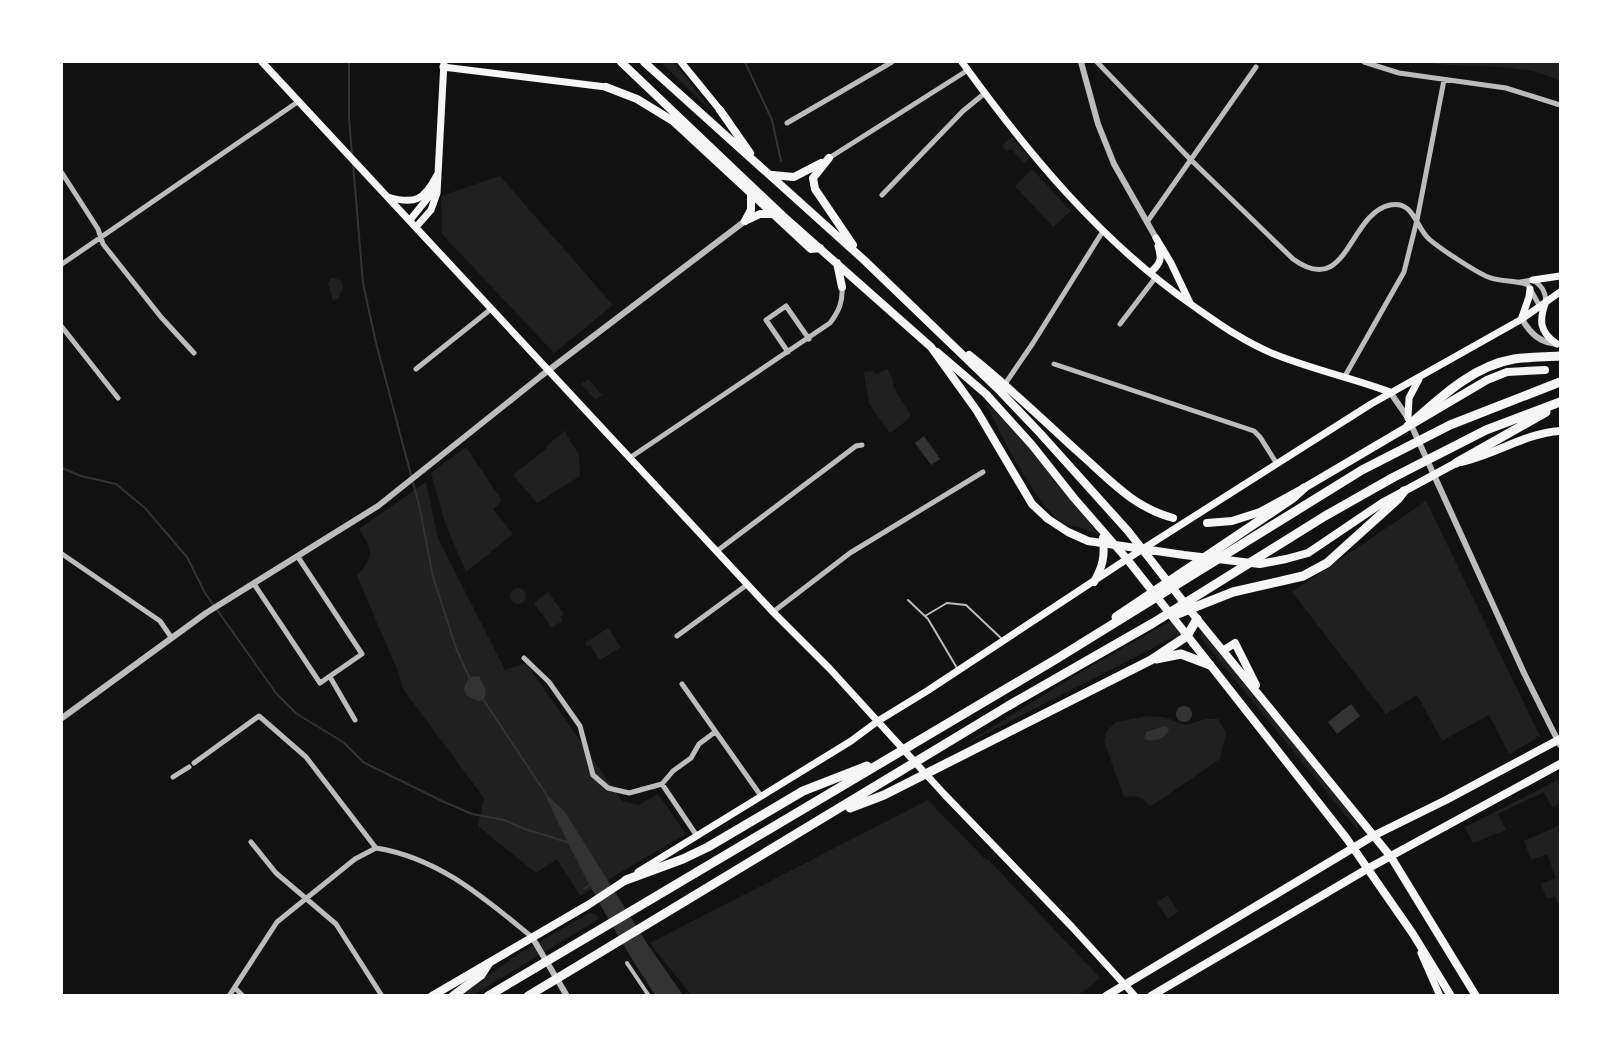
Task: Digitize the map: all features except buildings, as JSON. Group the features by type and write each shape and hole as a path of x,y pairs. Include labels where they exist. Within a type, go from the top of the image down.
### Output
{"highway":[{"path":"621,62 750,185 931,347 977,411 1032,504 1048,519 1088,541 1260,564 1308,553 1382,503 1560,404"},
{"path":"644,62 930,322 1039,432 1128,531 1195,616 1187,636 1151,660 884,795 825,818"},
{"path":"606,87 637,99 673,121 811,249 820,248"},
{"path":"720,110 755,161"},
{"path":"770,175 794,177 829,158"},
{"path":"829,158 813,178 815,189 864,260"},
{"path":"745,221 751,210 752,194"},
{"path":"745,221 763,214 772,214"},
{"path":"836,263 842,287"},
{"path":"930,322 1005,384 1125,495 1151,511 1173,518"},
{"path":"1408,422 1479,370 1514,359 1560,356"},
{"path":"1207,523 1232,521 1260,512 1304,488 1408,422 1487,380 1507,372 1545,370"},
{"path":"488,996 636,909 707,864 1058,658 1382,459 1450,425 1560,381"},
{"path":"528,996 1008,706 1153,623 1325,516 1394,477 1486,430 1560,404"},
{"path":"1058,658 1134,604 1293,498 1304,488"},
{"path":"1153,623 1233,592 1277,583 1327,563 1404,491"},
{"path":"1151,660 1181,654 1210,664"},
{"path":"624,881 708,847 813,786 887,760"},
{"path":"453,996 481,975 488,964"}],"main road":[{"path":"262,62 773,612 830,669 944,794 1135,996"},
{"path":"681,62 720,110"},
{"path":"962,62 1036,159 1103,231 1174,293 1238,336 1274,354 1390,393"},
{"path":"416,227 433,207 437,193 443,64 606,87"},
{"path":"387,196 407,201 417,199 428,190 438,173"},
{"path":"410,220 432,194 438,173"},
{"path":"1153,274 1160,264 1161,257 1156,238"},
{"path":"1156,238 1190,303"},
{"path":"1533,280 1560,276"},
{"path":"1522,319 1530,289"},
{"path":"432,996 588,904 851,741 878,721 1127,559 1390,393 1522,319 1560,291"},
{"path":"1542,303 1541,327 1545,334 1559,344"},
{"path":"931,347 986,394 1032,445 1127,559 1353,848 1413,934 1451,996"},
{"path":"1408,422 1408,400 1413,386 1422,375"},
{"path":"1456,463 1475,460 1526,438 1560,431"},
{"path":"1089,513 1102,536 1105,555 1102,568 1094,582"},
{"path":"1195,616 1391,857 1476,996"},
{"path":"1224,650 1235,643 1260,694"},
{"path":"1106,996 1373,836 1560,741"},
{"path":"1151,996 1367,869 1560,764"},
{"path":"1413,934 1440,996"}],"street":[{"path":"787,123 892,62"},
{"path":"1081,62 1098,124 1114,164 1156,238"},
{"path":"1364,62 1399,73 1506,88 1560,105"},
{"path":"1100,63 1190,159 1293,259 1310,270 1325,270 1334,265 1374,212 1393,204 1405,207 1417,220 1426,237 1447,252 1490,278 1524,284 1542,303"},
{"path":"1147,222 1256,67"},
{"path":"829,158 968,70"},
{"path":"1345,376 1404,272 1417,220 1444,80"},
{"path":"882,195 963,111 985,93"},
{"path":"62,264 299,101"},
{"path":"62,173 98,229 103,244 161,317 194,353"},
{"path":"62,718 206,613 378,506 549,370 745,221"},
{"path":"1005,384 1103,231"},
{"path":"1120,324 1153,274"},
{"path":"1516,282 1533,280 1541,285 1545,292 1542,303"},
{"path":"631,457 830,323 839,311 843,299 842,287"},
{"path":"788,352 766,320 786,306 808,339"},
{"path":"416,369 491,309"},
{"path":"1522,319 1530,332 1541,341 1559,344"},
{"path":"62,327 118,398"},
{"path":"1054,364 1247,429 1260,437 1277,464"},
{"path":"1390,393 1399,404 1408,422 1524,673 1560,741"},
{"path":"717,551 856,446 862,445"},
{"path":"773,612 850,553 983,472"},
{"path":"62,554 160,621 171,637"},
{"path":"254,584 320,682 330,677 362,654 298,556"},
{"path":"677,636 748,584"},
{"path":"524,658 549,682 580,726 593,775 608,788 629,793 662,784 672,771 691,758 699,744 715,732"},
{"path":"330,677 355,720"},
{"path":"682,684 761,796"},
{"path":"173,777 259,716 306,757 376,848"},
{"path":"662,784 697,836"},
{"path":"251,842 276,873 336,924 382,996"},
{"path":"229,996 277,922 355,859 376,848 396,851 417,859 468,885 532,938 567,996"},
{"path":"627,963 649,996"},
{"path":"235,988 243,996"}],"lane":[{"path":"908,600 925,616 959,670"},
{"path":"925,616 947,603 966,605 1003,640"}],"shaded area":[{"path":"661,62 674,62 714,114"},
{"path":"1424,62 1560,62 1560,81 1528,70"},
{"path":"1011,137 1030,158 1024,163 1011,149 1007,152 1002,146"},
{"path":"1032,169 1071,211 1053,227 1015,186"},
{"path":"500,176 613,305 554,353 442,234 441,196"},
{"path":"331,278 341,280 343,287 338,299 333,300 328,283"},
{"path":"887,369 893,380 893,386 910,414 910,418 890,433 869,404 864,372 874,371 876,374"},
{"path":"589,379 602,395 596,400 581,384"},
{"path":"988,406 1013,427 1100,536 1069,526 1047,508 1022,473"},
{"path":"566,430 567,436 579,454 580,476 537,503 513,475"},
{"path":"924,436 940,459 931,465 915,443"},
{"path":"466,447 502,501 493,509 513,534 466,572 445,523 431,473"},
{"path":"426,482 438,538 505,670 526,663 622,801 638,805 658,794 686,834 580,896 557,859 536,873 478,826 484,798 403,689 399,674 357,576 367,563 370,553 359,529"},
{"path":"1426,501 1540,736 1509,754 1489,715 1442,741 1417,695 1386,714 1292,592"},
{"path":"518,588 526,596 518,604 510,596"},
{"path":"548,592 564,614 560,617 562,621 552,628 534,603"},
{"path":"1172,620 1180,634 960,747 1081,672"},
{"path":"608,628 621,647 600,660 590,645 587,646 585,643"},
{"path":"1203,628 1357,823 1360,833 1200,637"},
{"path":"479,676 486,690 484,700 478,701 466,695 464,688 469,677"},
{"path":"1351,704 1360,716 1337,734 1328,722"},
{"path":"1184,706 1192,714 1184,722 1176,714"},
{"path":"1148,716 1164,717 1185,725 1206,719 1218,719 1226,733 1220,759 1150,807 1139,797 1124,797 1104,741 1107,731 1116,722"},
{"path":"1165,726 1169,729 1162,738 1151,741 1144,739 1146,732"},
{"path":"1560,779 1560,803 1552,807 1544,792 1498,814 1506,830 1473,843 1465,827"},
{"path":"544,792 565,812 648,945 683,995 655,995 595,896"},
{"path":"928,800 986,860 988,859 1100,978 1076,996 691,995 650,943"},
{"path":"1560,825 1560,902 1558,903 1555,896 1547,899 1541,884 1556,878 1547,854 1531,860 1524,841"},
{"path":"1168,895 1178,912 1168,919 1157,902"},
{"path":"589,913 595,914 599,919 473,995 458,996 520,953"}],"waterway":[{"path":"349,62 349,118 352,155"},
{"path":"745,62 772,120 781,161"},
{"path":"353,163 363,283 376,343 420,509 433,577 456,648 470,679"},
{"path":"62,468 81,476 116,484 145,508 187,557 205,593 276,693 297,714 343,742 363,762 442,801 472,814 504,820 570,843"},
{"path":"483,699 546,794"},
{"path":"584,889 591,884"}]}
